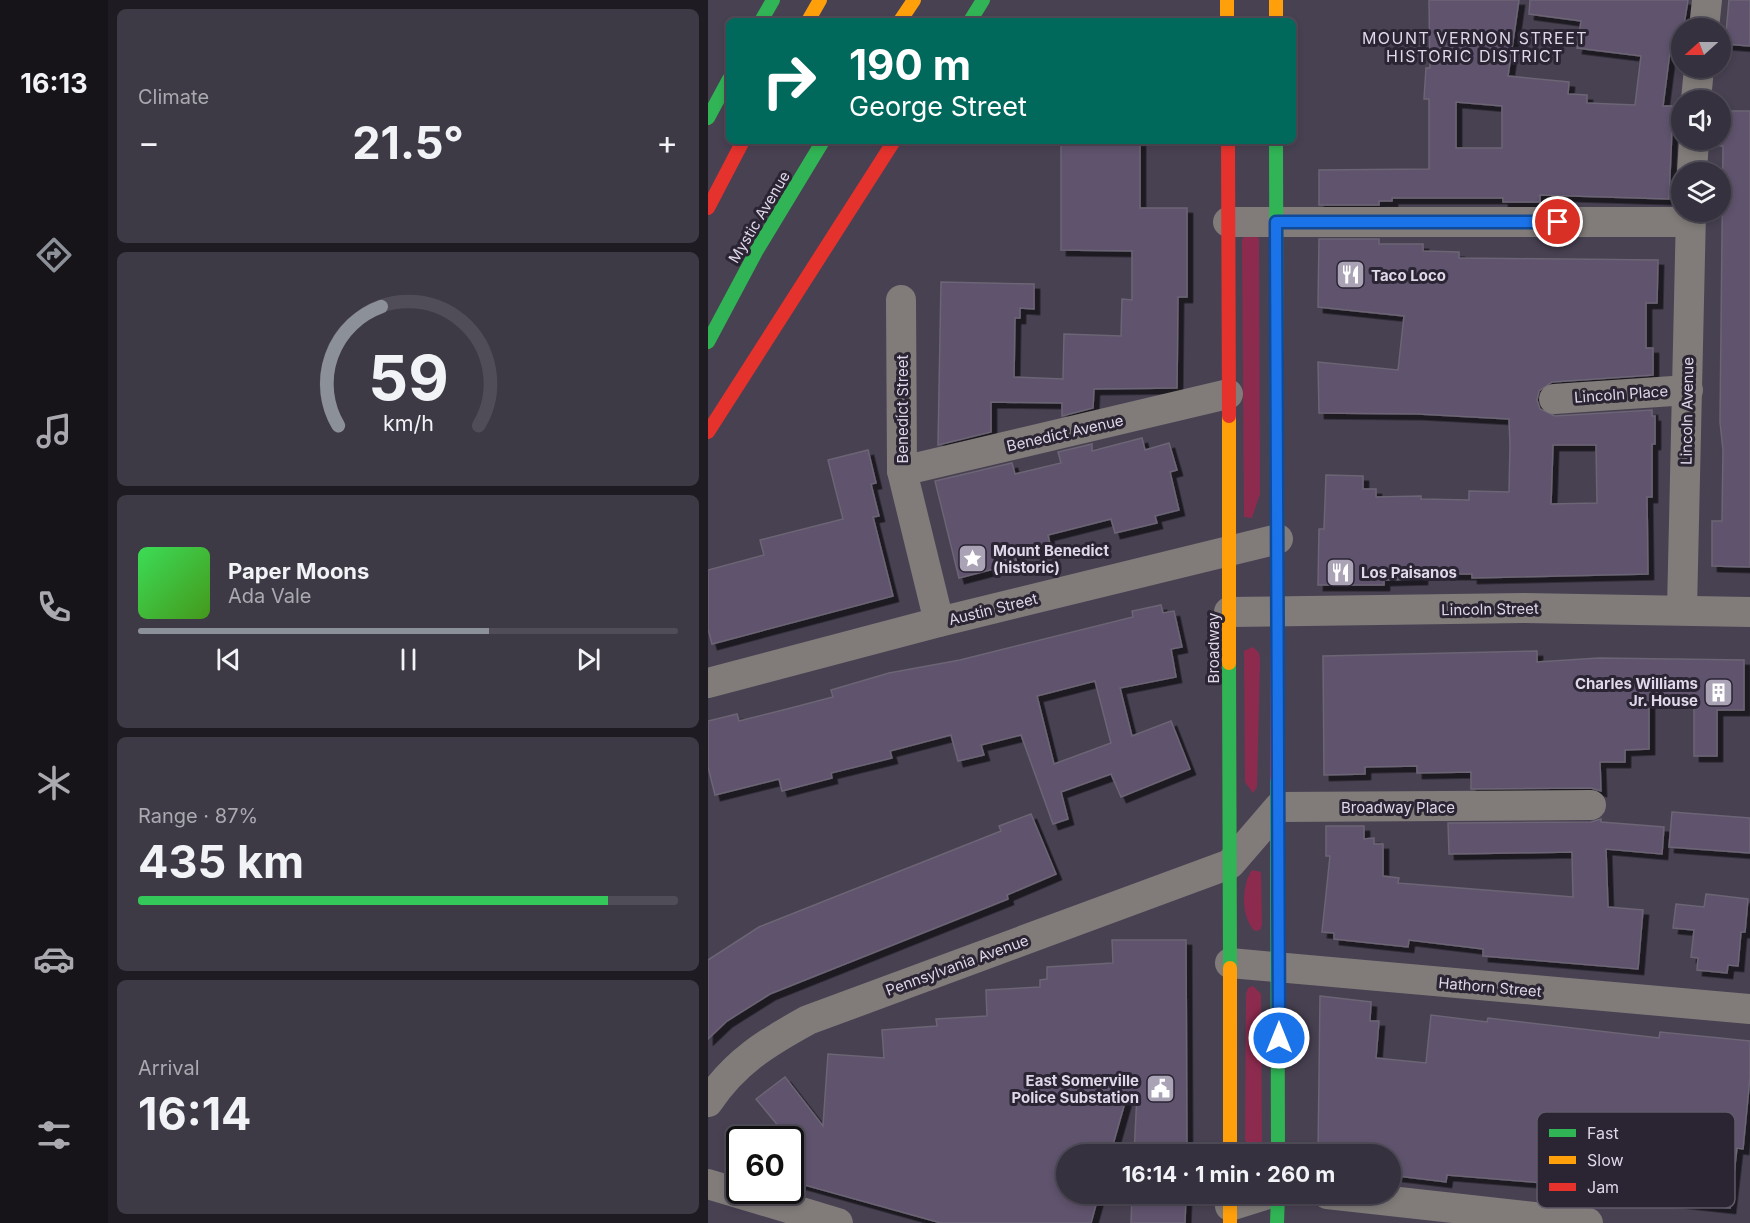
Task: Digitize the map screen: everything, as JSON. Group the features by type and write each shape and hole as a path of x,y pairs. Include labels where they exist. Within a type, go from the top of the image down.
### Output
{"main road":[{"path":"763,18 773,0"},
{"path":"810,18 820,0"},
{"path":"901,18 914,0"},
{"path":"961,18 964,0"},
{"path":"972,18 984,0"},
{"path":"1227,0 1227,18"},
{"path":"1276,0 1276,18"},
{"path":"708,118 726,85"},
{"path":"708,208 741,144"},
{"name":"Mystic Avenue","path":"708,342 757,250 821,144"},
{"path":"708,432 892,144"},
{"name":"Broadway","path":"1228,144 1230,1144"},
{"path":"1276,144 1279,611 1278,1144"},
{"path":"1277,1223 1278,1204"}],"street":[{"path":"1705,18 1707,0"},
{"path":"1228,222 1671,217"},
{"name":"Lincoln Avenue","path":"1683,610 1691,222"},
{"name":"Benedict Street","path":"901,300 902,471 939,622"},
{"name":"Lincoln Place","path":"1554,399 1688,390"},
{"name":"Benedict Avenue","path":"902,471 1228,394"},
{"name":"Austin Street","path":"708,683 939,622 1278,539"},
{"name":"Lincoln Street","path":"1229,612 1683,610 1750,612"},
{"name":"Broadway Place","path":"1279,807 1591,805"},
{"path":"1230,864 1279,807"},
{"name":"Pennsylvania Avenue","path":"708,1102 724,1078 763,1044 808,1020 1230,864"},
{"name":"Hathorn Street","path":"1230,963 1750,1009"},
{"path":"708,1184 838,1223"},
{"path":"1401,1202 1588,1223"}],"shaded area":[{"path":"1245,235 1256,235 1259,239 1260,494 1252,518 1244,517 1242,240"},
{"path":"1253,647 1259,653 1260,660 1257,787 1253,793 1245,782 1244,651"},
{"path":"1252,870 1261,872 1262,925 1260,930 1255,931 1247,919 1244,902 1248,876"},
{"path":"1253,986 1261,994 1261,1144 1248,1144 1245,1140 1246,994 1248,988"}],"building":[{"path":"1429,0 1519,0 1508,76 1569,82 1568,94 1587,95 1587,103 1635,105 1641,56 1577,48 1581,21 1529,14 1530,0 1688,0 1685,18 1671,18 1671,44 1663,106 1671,106 1669,199 1540,195 1540,202 1503,202 1503,198 1392,198 1392,201 1379,201 1379,205 1319,205 1319,170 1429,169 1429,99 1424,99 1426,68 1430,68","holes":["1456,102 1502,106 1502,148 1456,148"]},
{"path":"1729,0 1750,0 1750,46 1731,44 1731,18 1727,18"},
{"path":"1731,111 1750,111 1750,567 1712,566 1712,521 1722,521 1723,450 1720,422 1722,222 1731,222 1731,162 1723,162 1723,150 1731,150"},
{"path":"1061,144 1140,144 1140,208 1187,208 1187,297 1178,297 1177,388 1094,389 1093,408 1062,416 1062,403 991,402 991,432 938,445 941,282 1034,284 1034,309 1020,308 1020,318 1015,318 1014,377 1063,379 1064,334 1121,336 1122,299 1132,300 1132,251 1061,250"},
{"path":"1319,239 1379,239 1379,244 1423,244 1423,251 1459,252 1459,258 1658,260 1657,303 1646,303 1646,348 1653,348 1653,375 1552,382 1539,391 1537,400 1540,409 1555,416 1652,410 1652,416 1655,416 1655,444 1652,444 1652,497 1647,497 1648,574 1472,578 1472,574 1422,574 1422,579 1384,580 1384,585 1318,585 1319,529 1324,529 1326,475 1363,476 1363,489 1376,489 1376,497 1421,496 1421,499 1469,500 1469,491 1509,492 1510,445 1509,419 1418,414 1319,413 1318,362 1398,370 1404,316 1318,307","holes":["1553,445 1596,445 1597,503 1551,504"]},
{"path":"1142,438 1145,450 1169,443 1177,470 1170,472 1179,510 1155,516 1157,523 1115,533 1111,519 1048,535 1050,544 1014,553 1017,563 959,578 935,481 1012,463 1015,474 1061,463 1058,452 1092,444 1092,451"},
{"path":"868,450 876,483 871,484 879,516 873,517 893,596 712,644 708,629 708,570 764,555 760,540 843,519 828,460"},
{"path":"1161,605 1163,613 1174,611 1182,647 1171,649 1176,677 1120,688 1132,736 1171,721 1190,769 1121,797 1111,774 1061,792 1068,819 1053,824 1021,735 981,745 984,755 958,761 951,735 890,751 892,758 831,773 832,778 782,791 779,779 715,795 708,767 708,721 737,714 739,721 787,709 833,697 831,690 889,673 960,660 1133,617 1132,611","holes":["1095,681 1111,743 1054,764 1037,696"]},
{"path":"1537,651 1537,662 1599,658 1744,660 1744,710 1717,710 1717,756 1694,756 1694,702 1649,702 1649,749 1625,750 1625,762 1600,762 1601,791 1591,788 1471,789 1471,772 1417,773 1417,766 1365,767 1365,774 1324,775 1323,656"},
{"path":"1672,812 1750,818 1750,853 1669,847"},
{"path":"1031,814 1056,874 1007,895 1008,899 770,994 727,1021 708,1039 708,960 759,927 1001,831 999,826"},
{"path":"1601,819 1601,822 1664,827 1662,854 1606,849 1608,907 1643,910 1638,969 1483,956 1483,949 1409,940 1408,947 1334,939 1334,933 1322,932 1330,856 1326,856 1326,826 1364,826 1364,839 1374,838 1374,844 1383,844 1383,876 1399,878 1398,883 1573,897 1572,852 1449,854 1448,823 1591,822"},
{"path":"1706,894 1748,899 1745,932 1741,932 1738,966 1728,965 1727,973 1697,970 1698,958 1691,957 1694,930 1673,928 1676,904 1704,907"},
{"path":"1112,940 1186,940 1187,1144 1135,1144 1137,1094 1128,1092 1113,1144 1056,1144 1056,1204 1096,1204 1091,1223 941,1223 804,1185 804,1126 778,1126 756,1099 785,1077 823,1126 828,1054 884,1058 882,1030 937,1026 936,1019 987,1016 986,990 1040,987 1040,980 1047,979 1047,967 1113,963"},
{"path":"1320,996 1371,1002 1370,1021 1379,1021 1376,1058 1426,1063 1431,1015 1487,1022 1488,1018 1659,1038 1660,1032 1750,1041 1750,1077 1743,1149 1737,1148 1735,1165 1735,1112 1537,1112 1537,1182 1447,1175 1446,1182 1401,1176 1401,1144 1318,1144"},
{"path":"1132,1204 1186,1204 1185,1223 1131,1223"}],"traffic: fast":[{"path":"763,18 773,0"},
{"path":"972,18 983,0"},
{"path":"708,118 726,85"},
{"path":"708,342 757,250 821,144"},
{"path":"1276,144 1277,494"},
{"path":"1229,663 1230,968"},
{"path":"1277,777 1278,1144"},
{"path":"1277,1223 1278,1204"}],"traffic: slow":[{"path":"810,18 820,0"},
{"path":"902,18 914,0"},
{"path":"1227,0 1227,18"},
{"path":"1276,0 1276,18"},
{"path":"1229,416 1229,663"},
{"path":"1230,968 1230,1144"},
{"path":"1230,1204 1230,1223"}],"traffic: jam":[{"path":"708,208 741,144"},
{"path":"708,432 892,144"},
{"path":"1228,144 1229,416"},
{"path":"1277,494 1277,777"}],"place":[{"name":"Taco Loco","path":"1350,275"},
{"name":"Mount Benedict (historic)","path":"972,559"},
{"name":"Los Paisanos","path":"1340,572"},
{"name":"Charles Williams Jr. House","path":"1719,692"},
{"name":"East Somerville Police Substation","path":"1160,1089"}],"district":[{"name":"MOUNT VERNON STREET HISTORIC DISTRICT","path":"1475,47"}],"route":[{"path":"1279,1038 1276,222 1558,222"}]}
